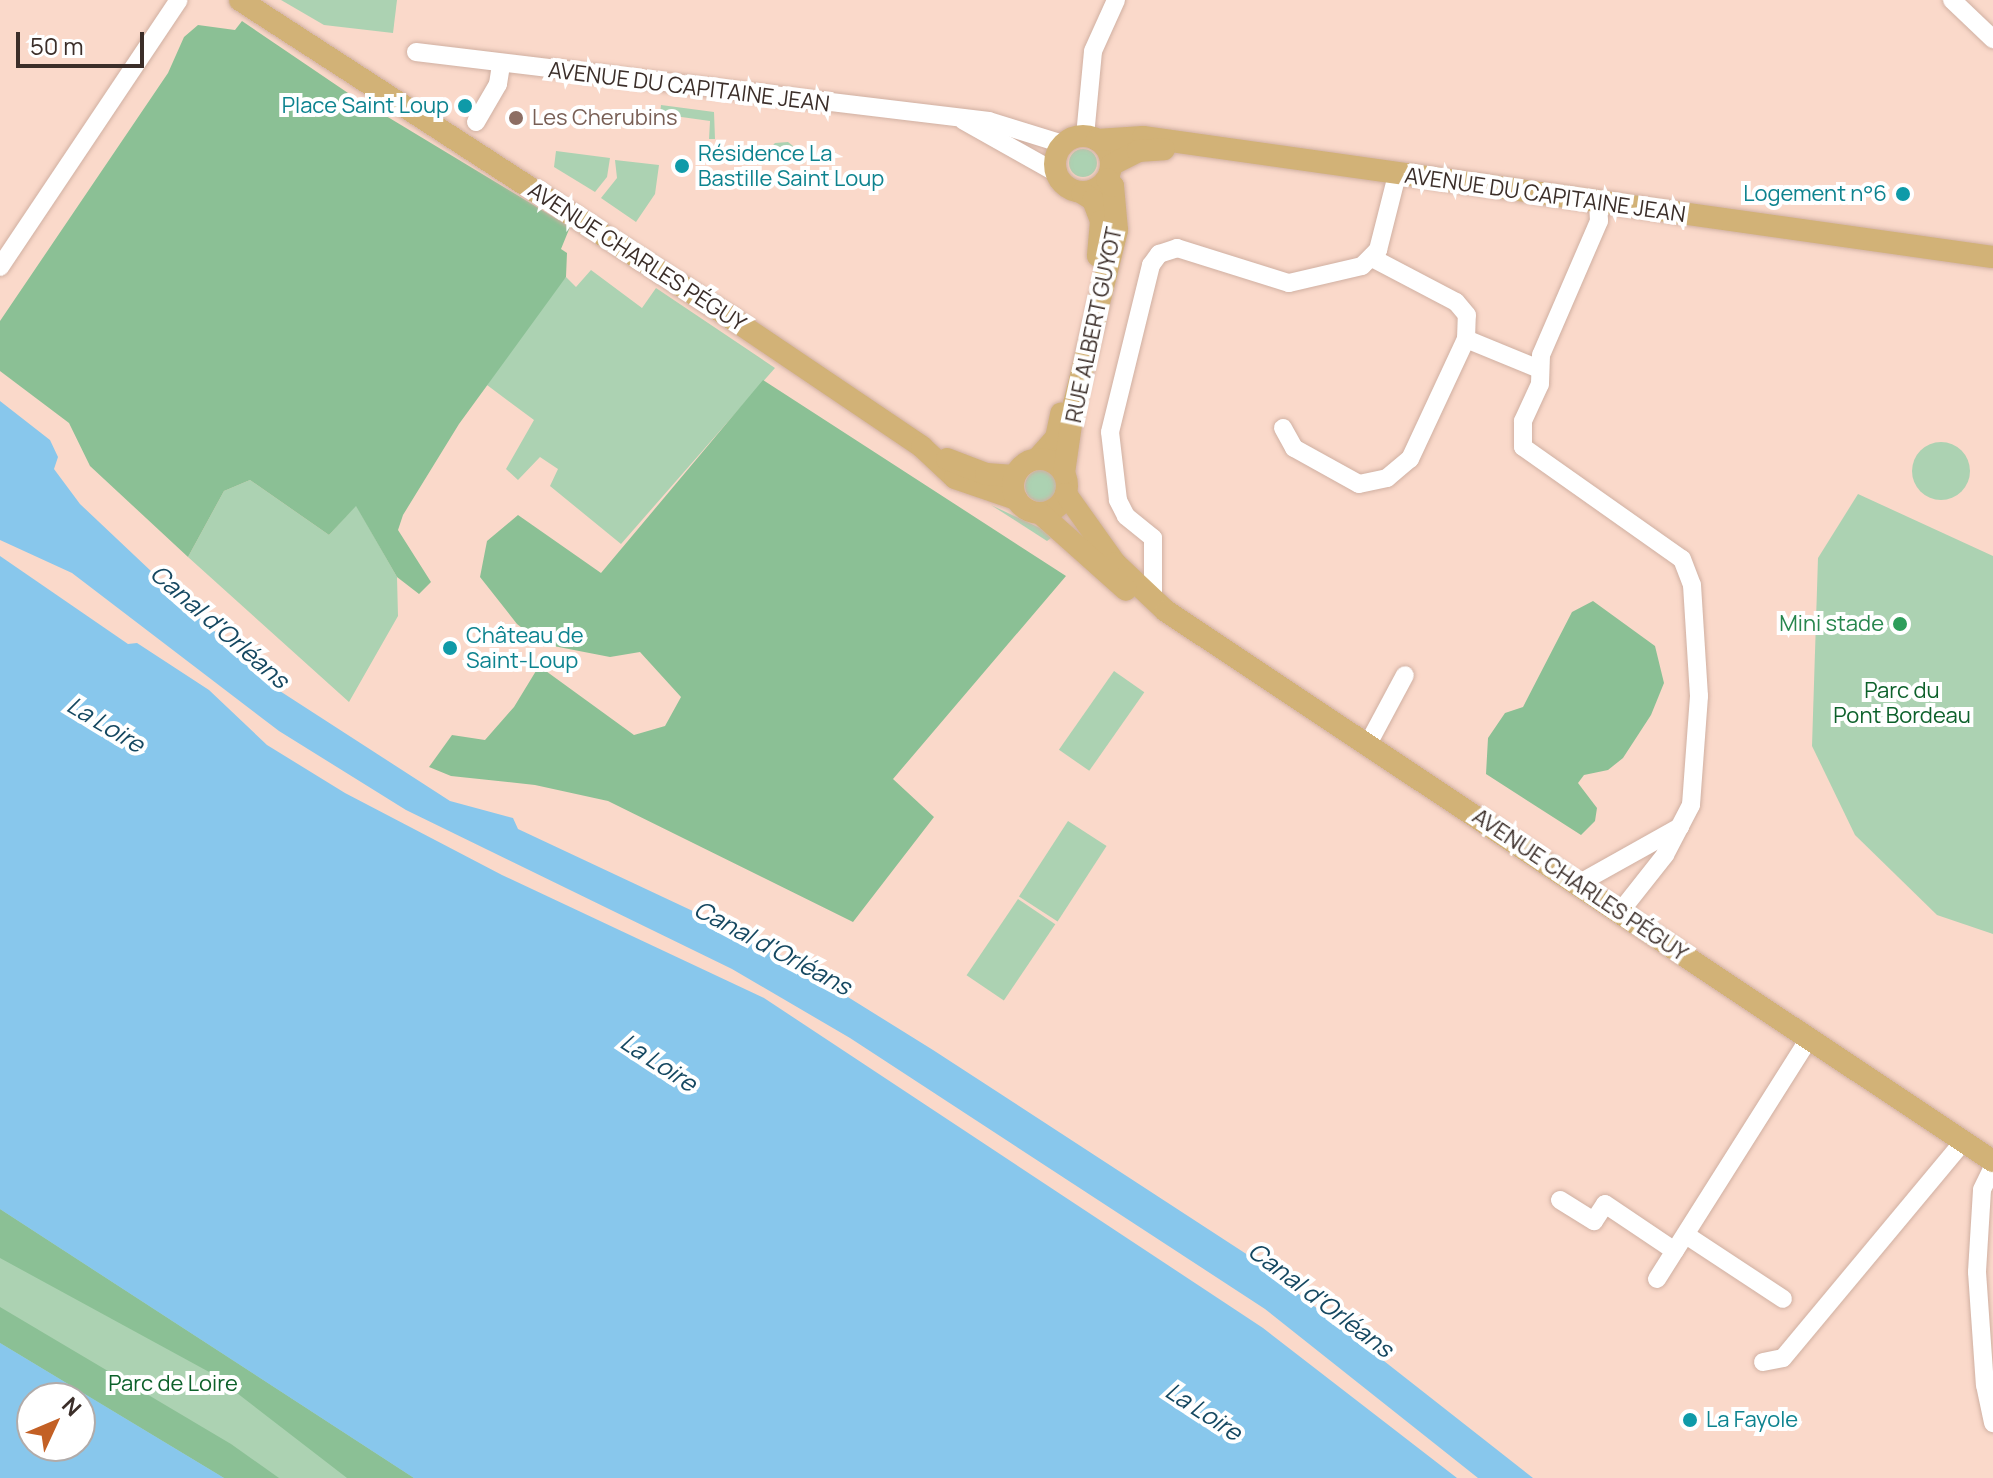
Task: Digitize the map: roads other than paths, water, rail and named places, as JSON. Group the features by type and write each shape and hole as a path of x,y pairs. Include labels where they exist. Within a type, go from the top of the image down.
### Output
{"main road":[{"name":"AVENUE CHARLES PÉGUY","path":"240,0 583,220 922,447 955,478 1016,499"},
{"name":"AVENUE DU CAPITAINE JEAN","path":"1091,138 1143,137 1397,180"},
{"path":"1091,138 1109,172 1082,193 1065,187 1055,172 1063,144 1091,138"},
{"name":"AVENUE DU CAPITAINE JEAN","path":"1109,172 1157,148 1993,257"},
{"name":"RUE ALBERT GUYOT","path":"1065,483 1074,404 1117,230 1109,172"},
{"name":"RUE ALBERT GUYOT","path":"1037,459 1056,438 1099,252 1101,221 1093,200 1082,193"},
{"name":"AVENUE DU CAPITAINE JEAN","path":"1598,207 1993,265"},
{"name":"AVENUE CHARLES PÉGUY","path":"922,447 986,474 1014,476"},
{"path":"1037,459 1053,462 1065,483 1056,508 1040,513 1016,499 1014,476 1037,459"},
{"name":"AVENUE CHARLES PÉGUY","path":"1065,483 1091,535 1159,605 1810,1037 1993,1164"},
{"name":"AVENUE CHARLES PÉGUY","path":"1040,513 1131,595 1159,605"}],"street":[{"path":"0,267 179,0"},
{"path":"1091,138 1093,51 1116,0"},
{"path":"1952,0 1993,39"},
{"name":"AVENUE DU CAPITAINE JEAN","path":"416,52 501,65 989,121 1063,144"},
{"path":"476,122 498,84 501,65"},
{"path":"961,120 1055,172"},
{"path":"1374,259 1397,180"},
{"path":"1598,207 1599,221 1539,369 1540,384 1523,421 1523,447 1670,549 1688,570 1699,744 1691,805 1680,827 1620,912"},
{"path":"1159,605 1153,538 1122,509 1110,432 1151,265 1159,254 1177,248 1289,283 1374,259 1463,307 1466,339 1410,459 1387,478 1359,484 1344,480 1294,448 1283,428"},
{"path":"1466,339 1539,369"},
{"path":"1368,744 1405,675"},
{"path":"1578,884 1680,827"},
{"path":"1657,1279 1810,1037"},
{"path":"1763,1362 1783,1358 1964,1141"},
{"path":"1993,1164 1982,1190 1977,1272 1993,1423"},
{"path":"1560,1200 1594,1221 1605,1204 1783,1299"}],"water":[{"path":"0,401 50,440 58,457 54,469 80,504 259,673 265,673 269,684 450,801 513,818 518,829 761,943 933,1050 1254,1259 1533,1478 1478,1478 1265,1309 850,1038 732,969 406,810 279,731 72,573 0,540"},
{"name":"La Loire","path":"0,556 128,644 137,643 209,690 267,745 345,793 502,875 764,998 1263,1328 1457,1478 414,1478 0,1209"},
{"path":"0,1343 65,1382 16,1382 16,1462 96,1462 96,1401 224,1478 0,1478"}],"place":[{"name":"Place Saint Loup","path":"465,106"},
{"name":"Les Cherubins","path":"516,118"},
{"name":"Résidence La Bastille Saint Loup","path":"682,166"},
{"name":"Logement n°6","path":"1903,194"},
{"name":"Mini stade","path":"1900,624"},
{"name":"Château de Saint-Loup","path":"450,648"},
{"name":"La Fayole","path":"1690,1420"}],"water label":[{"name":"Canal d'Orléans","path":"220,626"},
{"name":"Canal d'Orléans","path":"773,947"},
{"name":"Canal d'Orléans","path":"1321,1299"}],"park label":[{"name":"Parc du Pont Bordeau","path":"1902,702"},
{"name":"Parc de Loire","path":"173,1384"}]}
